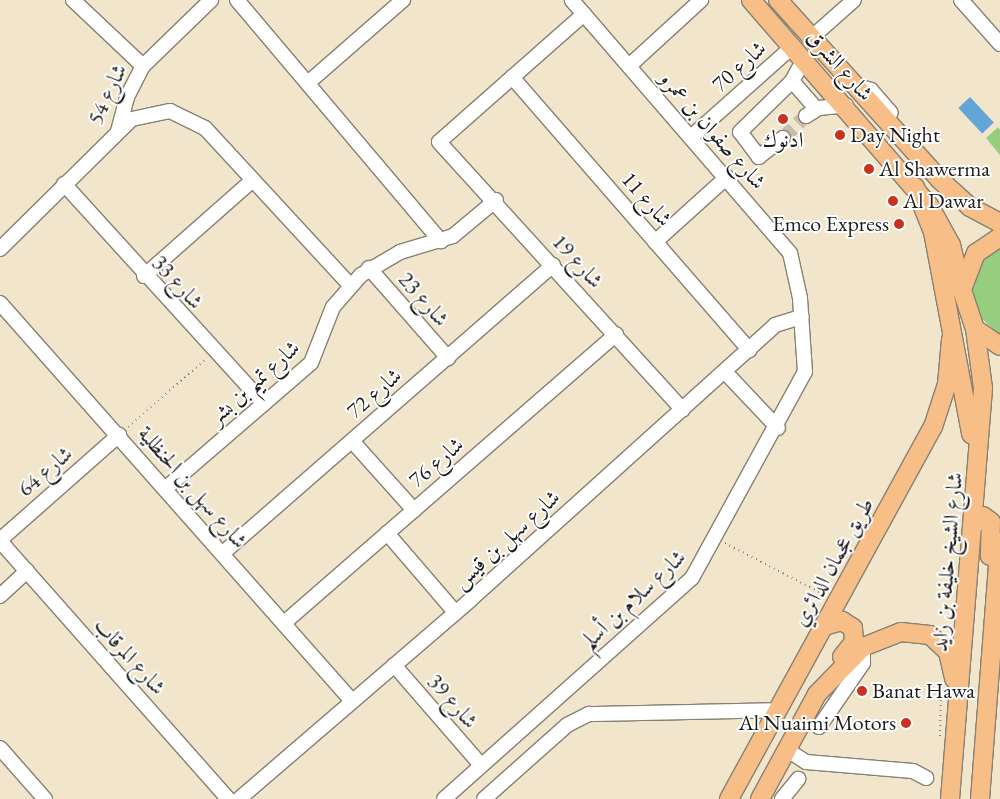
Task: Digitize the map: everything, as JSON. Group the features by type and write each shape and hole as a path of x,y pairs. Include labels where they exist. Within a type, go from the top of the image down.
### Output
{"main road":[{"name":"شارع الشرق","path":"751,0 846,105 915,188 945,230 962,290"},
{"name":"شارع الشرق","path":"778,0 852,85 939,179 976,211 1000,223"},
{"path":"915,188 933,232 951,339 971,427 967,595"},
{"path":"962,290 976,253 1000,237"},
{"name":"شارع الشيخ خليفة بن زايد","path":"950,799 983,388 975,329 962,290"},
{"path":"975,329 1000,346"},
{"name":"طريق عجمان الدائري","path":"729,799 936,420 947,384 951,339"},
{"path":"973,525 983,516 992,526 986,621 992,654"},
{"path":"980,799 1000,542"},
{"path":"760,799 789,751 821,680 855,637 846,622 824,626"},
{"path":"992,654 1000,627"},
{"path":"811,704 833,674 863,647 901,632 936,638 951,658 957,715"}],"street":[{"path":"73,0 143,66"},
{"name":"شارع 54","path":"0,249 118,131 127,97 143,66 212,0"},
{"path":"237,0 309,82 441,242"},
{"path":"309,82 403,0"},
{"name":"شارع صفوان بن عمرو","path":"572,0 727,177 790,253 802,317 805,360"},
{"path":"629,66 701,0"},
{"path":"811,38 854,0"},
{"path":"960,0 1000,44"},
{"path":"512,77 584,14"},
{"path":"783,138 761,157 740,132 792,81 799,52"},
{"name":"شارع 70","path":"691,137 799,52"},
{"name":"شارع 19","path":"512,77 439,142 496,200 683,410"},
{"name":"شارع 11","path":"512,77 749,350"},
{"path":"792,81 811,113 846,105"},
{"path":"118,131 132,118 151,112 189,117 253,180 350,285"},
{"path":"655,242 727,177"},
{"path":"144,276 253,180"},
{"name":"شارع 33","path":"64,184 213,353 264,404"},
{"name":"شارع تميم بن بشر","path":"166,488 264,404 315,357 333,308 350,285 369,268 400,252 441,242 476,220 496,200"},
{"path":"976,211 1000,211"},
{"name":"شارع 72","path":"223,553 553,265"},
{"name":"شارع 23","path":"369,268 448,358"},
{"name":"شارع سهل بن الحنظلية","path":"0,303 352,700"},
{"name":"شارع سهل بن قيس","path":"239,799 455,612 781,321 802,317"},
{"name":"شارع 76","path":"284,623 616,334"},
{"name":"شارع سلام بن أسلم","path":"444,799 682,588 717,538 778,428 804,378 805,360"},
{"path":"724,372 778,428"},
{"name":"شارع 64","path":"0,540 119,435"},
{"path":"352,441 414,510"},
{"path":"387,533 455,612"},
{"name":"شارع المرقاب","path":"0,540 228,799"},
{"path":"0,596 27,572"},
{"path":"819,727 862,663 863,647"},
{"name":"شارع 39","path":"394,665 481,765"},
{"path":"484,799 567,725 589,714 778,710"},
{"path":"0,748 45,799"},
{"path":"789,751 806,762 913,771 926,778"},
{"path":"782,799 798,779"}],"path":[{"path":"119,435 213,353"},
{"path":"717,538 838,602"},
{"path":"940,740 942,678"}],"green space":[{"path":"998,127 1000,130 1000,155 986,138"},
{"path":"1000,245 1000,335 982,319 972,291 981,261"}],"water":[{"path":"970,97 994,123 982,134 958,108"}],"tunnel":[{"path":"783,138 806,116"}],"place":[{"name":"ادنوك","path":"783,119"},
{"name":"Day Night","path":"840,135"},
{"name":"Al Shawerma","path":"869,169"},
{"name":"Al Dawar","path":"893,201"},
{"name":"Emco Express","path":"899,224"},
{"name":"Banat Hawa","path":"862,691"},
{"name":"Al Nuaimi Motors","path":"906,723"}]}
